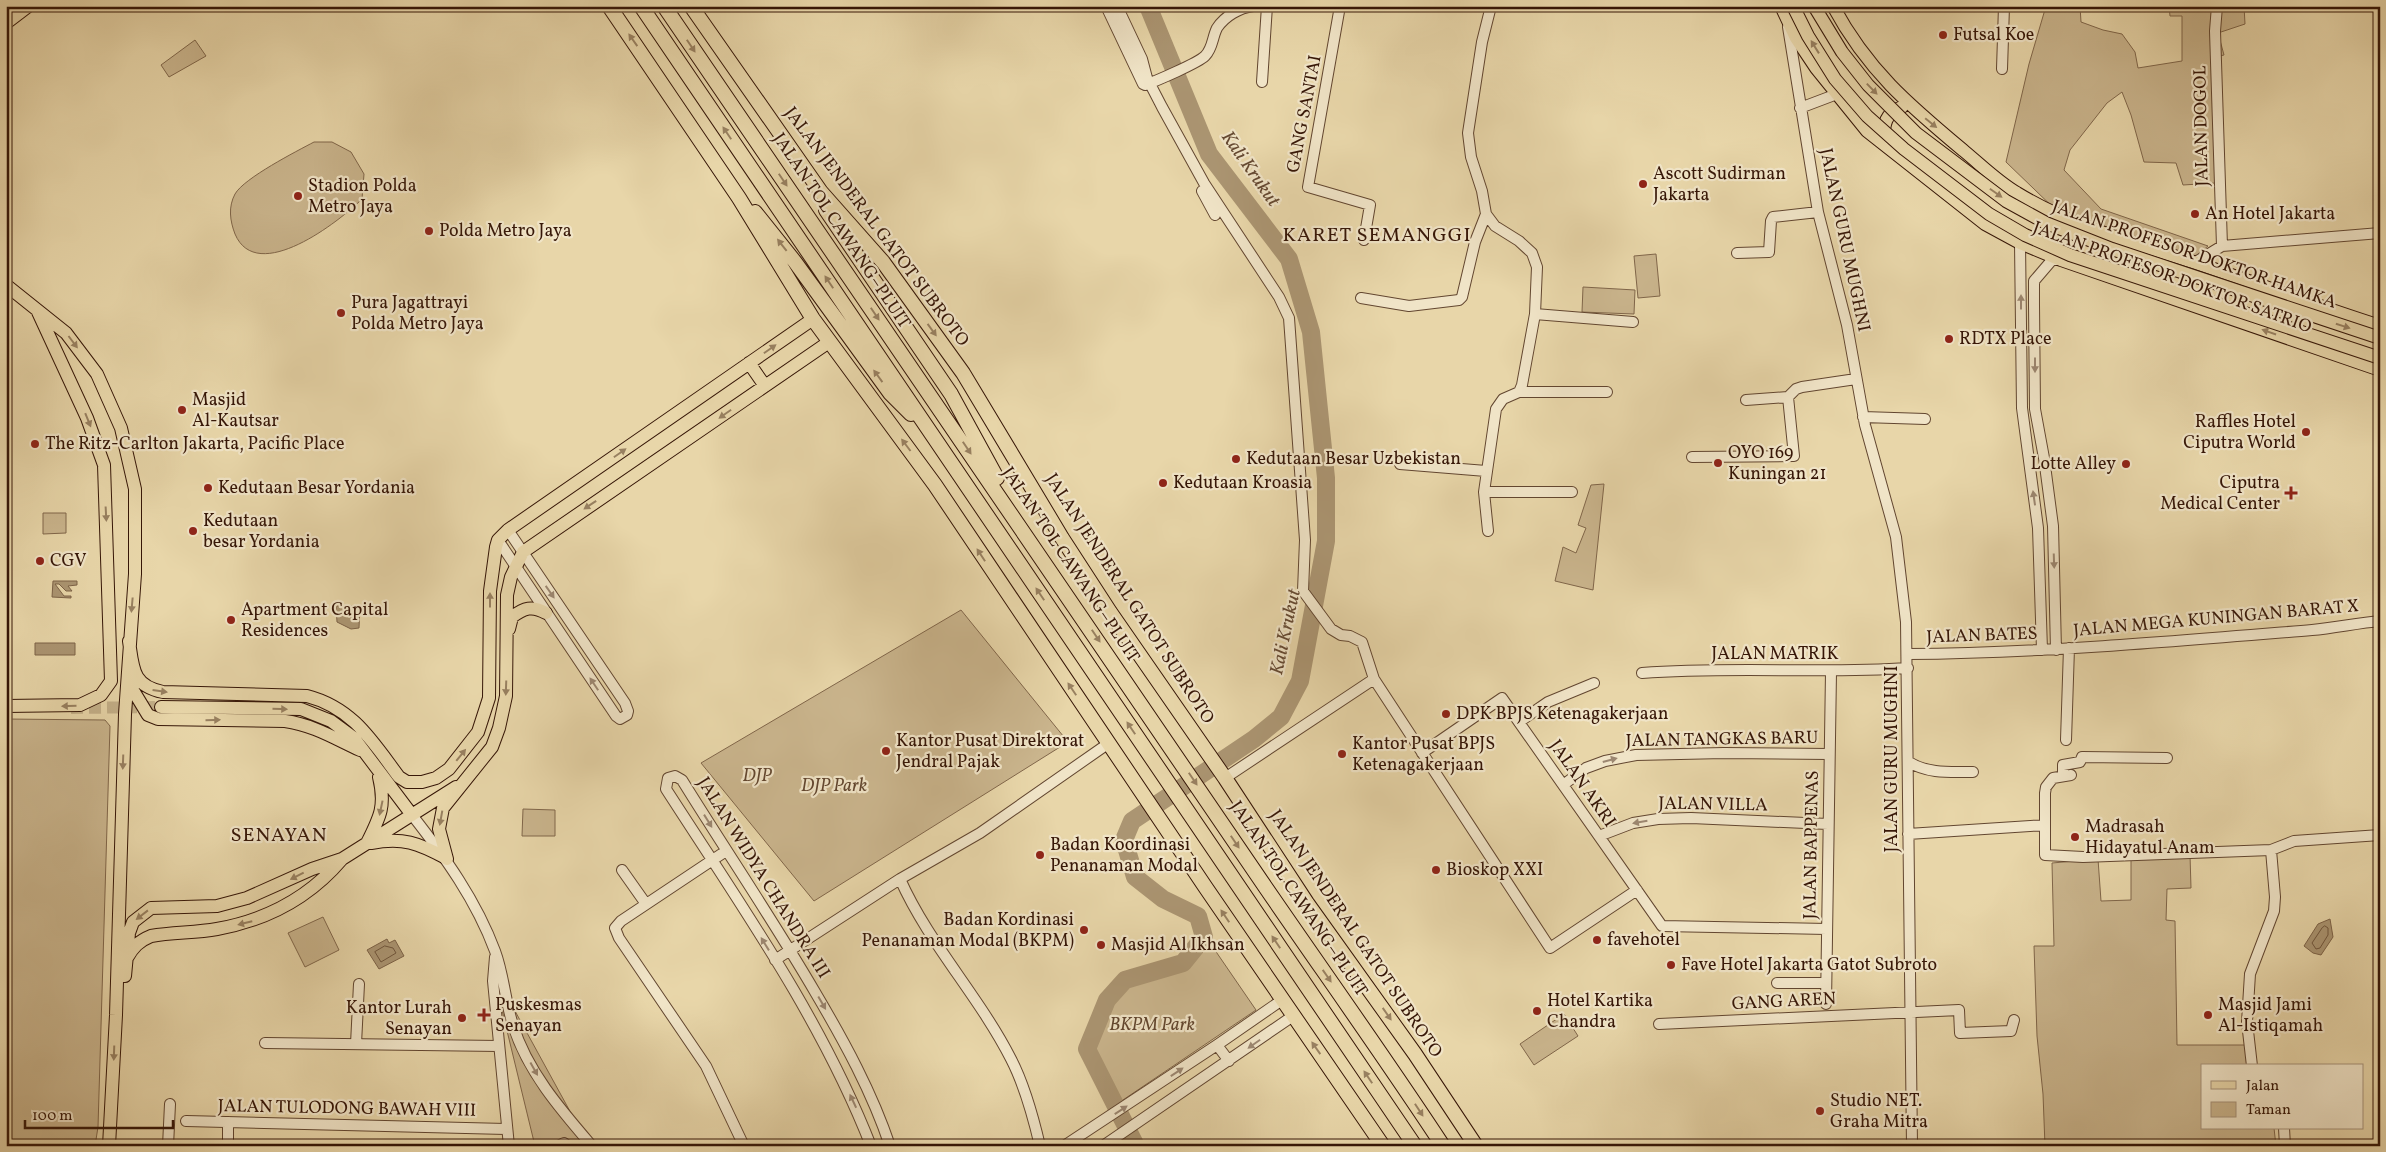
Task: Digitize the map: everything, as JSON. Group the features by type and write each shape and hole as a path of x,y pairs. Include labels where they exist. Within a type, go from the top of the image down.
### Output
{"highway":[{"path":"6,22 27,6"},
{"path":"609,6 739,198 813,319 935,485 1282,1000 1383,1146"},
{"path":"641,6 1415,1146"},
{"name":"JALAN TOL CAWANG–PLUIT","path":"664,6 1443,1146"},
{"path":"684,6 951,394 1039,553"},
{"name":"JALAN JENDERAL GATOT SUBROTO","path":"691,6 821,192 883,262 963,373 1062,538 1222,773 1307,903 1376,997 1476,1146"},
{"path":"739,198 761,218 890,393 935,438"}],"main road":[{"path":"6,10 11,6"},
{"name":"JALAN PROFESOR DOKTOR SATRIO","path":"1781,6 1787,21 1816,68 1867,131 1882,145 1986,224 2020,243 2061,260 2380,370"},
{"path":"1793,6 1808,36 1835,78 1867,116 1904,149 1989,214 2025,235 2070,255 2380,358"},
{"name":"JALAN PROFESOR DOKTOR HAMKA","path":"1814,6 1842,52 1868,85 1916,133 2006,201 2046,223 2112,249 2380,338"},
{"name":"JALAN PROFESOR DOKTOR SATRIO","path":"1833,6 1856,45 1888,84 1910,106 2016,193 2059,214 2120,239 2380,326"},
{"path":"1882,145 1886,117 1900,107 1910,106"},
{"path":"9,288 66,332 97,374 121,428 134,488 135,574 124,714 116,1015 109,1146"},
{"path":"2298,342 2309,340 2320,333 2324,321 2315,305"},
{"path":"6,706 80,705 101,694 111,681 111,630 103,463 87,418 37,309"},
{"path":"129,641 133,668 138,680 151,690 173,693 307,696 342,710 355,721 399,777 407,782 422,782 436,778 450,769 478,732 489,698 490,591 498,540 508,530 813,319"},
{"path":"447,858 439,829 443,808 492,747 500,728 506,696 507,595 515,566 522,552 829,342"},
{"path":"749,363 765,386"},
{"path":"507,639 512,617 520,611 526,608 538,609 546,613"},
{"path":"111,630 124,714"},
{"path":"128,682 148,715 158,719 304,723 327,732 364,752"},
{"path":"161,707 324,710 366,735"},
{"path":"301,709 331,721 354,738 412,814"},
{"path":"366,844 383,808 383,794 377,769"},
{"path":"116,1015 124,999 125,961 129,933 133,922 151,908 224,904 247,898 312,869 342,859 462,783"},
{"path":"366,844 385,841 416,842 447,858"},
{"path":"125,961 133,947 143,939 151,936 216,929 258,919 276,912 306,895 330,874 342,859"}],"street":[{"path":"1106,6 1204,182 1279,297 1289,318 1304,522 1303,591 1331,629 1341,635 1350,636 1362,642 1374,679 1550,948 1637,890 1662,926 1827,929"},
{"path":"1117,6 1142,59 1149,83 1215,215"},
{"path":"1149,83 1203,58 1212,48 1218,28 1236,11 1253,6"},
{"path":"1262,82 1267,6"},
{"name":"GANG SANTAI","path":"1340,6 1308,187 1370,205 1364,240"},
{"path":"1491,6 1482,42 1468,133 1471,157 1482,191 1486,214 1495,226 1519,241 1532,253 1538,274 1535,314 1527,365 1519,392"},
{"path":"2002,69 2004,6"},
{"name":"JALAN DOGOL","path":"2217,6 2215,31 2222,246"},
{"name":"JALAN GURU MUGHNI","path":"1787,21 1818,212 1847,325 1863,417 1896,537 1908,654 1912,1146"},
{"path":"1800,108 1837,94"},
{"path":"1737,253 1769,252 1771,221 1773,217 1818,212"},
{"path":"1361,298 1409,306 1459,300 1462,297 1475,242 1486,214"},
{"path":"2194,263 2222,246 2380,233"},
{"path":"2020,243 2022,408 2038,528 2042,650"},
{"path":"2056,650 2053,526 2035,409 2034,281 2052,260 2061,260"},
{"path":"2020,281 2025,277 2031,277 2034,281"},
{"path":"1535,314 1633,322"},
{"path":"1746,400 1788,397 1796,389 1802,387 1856,379"},
{"path":"1488,531 1484,492 1486,471 1496,409 1503,399 1519,392 1607,392"},
{"path":"1692,457 1794,456 1788,397"},
{"path":"1863,417 1925,419"},
{"path":"1400,464 1486,471"},
{"path":"1484,492 1572,492"},
{"path":"2038,528 2053,526"},
{"path":"498,540 616,716 620,719 624,718 628,711 625,703 508,530"},
{"path":"2040,599 2055,599"},
{"name":"JALAN MEGA KUNINGAN BARAT X","path":"2056,650 2314,630 2380,621"},
{"path":"2066,740 2069,648"},
{"name":"JALAN BATES","path":"1908,654 2056,650"},
{"name":"JALAN MATRIK","path":"1642,673 1729,670 1831,672 1908,668"},
{"name":"JALAN BAPPENAS","path":"1826,1004 1831,672"},
{"path":"1222,773 1374,679"},
{"path":"1519,722 1548,702 1594,683"},
{"name":"JALAN AKRI","path":"1422,753 1502,698 1637,890"},
{"path":"775,960 900,879 980,833 1109,743"},
{"name":"JALAN TANGKAS BARU","path":"1563,785 1586,768 1605,761 1636,755 1724,753 1830,754"},
{"path":"2167,758 2082,757 2080,762 2064,765 2067,775 2054,778 2046,787 2045,855 2083,857 2271,850 2294,841 2380,835"},
{"path":"1909,762 1920,769 1937,772 1972,772"},
{"name":"JALAN WIDYA CHANDRA III","path":"871,1146 838,1069 775,960 666,789 668,778 675,776 682,780 791,951 853,1059 890,1146"},
{"path":"412,814 447,858 496,951 513,1026 523,1050 542,1084 592,1146"},
{"name":"JALAN VILLA","path":"1599,836 1633,823 1658,819 1691,818 1828,824"},
{"path":"1908,834 2045,825"},
{"path":"2252,1064 2247,1022 2250,974 2274,911 2276,897 2271,850"},
{"path":"726,851 621,921 615,928 616,934 706,1066 744,1146"},
{"path":"622,870 646,904"},
{"path":"900,879 926,926 1010,1058 1033,1114 1040,1146"},
{"path":"496,951 493,981 509,1146"},
{"path":"1777,983 1826,983"},
{"path":"356,1044 359,984"},
{"path":"1064,1146 1218,1045 1282,1000"},
{"path":"496,1009 508,1006"},
{"name":"GANG AREN","path":"1659,1024 1959,1010 1960,1033 2011,1031 2014,1020"},
{"path":"1102,1146 1142,1121 1294,1016"},
{"path":"266,1044 499,1046"},
{"path":"1218,1045 1229,1061"},
{"path":"168,1146 170,1104"},
{"name":"JALAN TULODONG BAWAH VIII","path":"186,1121 506,1129"},
{"path":"228,1122 228,1146"},
{"path":"2284,1130 2285,1146"},
{"path":"558,1146 564,1143 568,1146"}],"green space":[{"path":"2046,6 2080,6 2081,22 2122,34 2135,52 2138,68 2182,61 2182,16 2170,16 2169,6 2244,6 2245,24 2218,33 2224,55 2215,57 2215,183 2183,185 2176,163 2144,162 2131,115 2122,92 2107,103 2070,150 2064,170 2101,209 2208,246 2194,258 2062,216 2006,162 2029,64"},
{"path":"195,40 206,56 169,77 161,65"},
{"name":"Stadion Polda Metro Jaya","path":"314,142 332,142 351,152 364,174 362,199 336,221 298,244 279,252 261,254 246,248 235,234 232,224 230,214 235,194 259,173"},
{"path":"1656,254 1660,296 1638,298 1634,256"},
{"path":"1583,287 1635,290 1634,314 1582,312"},
{"path":"1604,484 1593,590 1555,581 1563,547 1576,553 1586,528 1578,525 1591,485"},
{"path":"43,513 66,513 66,533 43,534"},
{"name":"DJP Park","path":"961,610 1068,742 814,901 701,763"},
{"path":"6,719 105,720 110,726 98,1127 95,1146 6,1146"},
{"path":"523,809 555,810 555,836 522,836"},
{"path":"2190,855 2191,888 2167,889 2166,920 2175,921 2177,1045 2246,1045 2248,1064 2201,1064 2201,1130 2274,1130 2276,1146 2045,1146 2043,1094 2037,1036 2034,946 2054,946 2052,863 2098,859 2101,901 2131,900 2131,856"},
{"path":"323,917 339,950 305,967 288,933"},
{"name":"BKPM Park","path":"1208,940 1256,1010 1120,1102 1092,1049 1112,1002 1128,985 1187,968"},
{"path":"492,969 589,1146 535,1146"},
{"path":"1564,1014 1578,1036 1534,1065 1520,1044"}],"water":[{"path":"53,581 77,581 77,585 68,586 72,591 66,591 59,584 55,584 64,596 71,596 71,598 52,597"},
{"path":"336,606 360,606 359,628 351,629 337,622"},
{"path":"35,643 75,643 75,655 35,655"},
{"path":"2330,919 2333,937 2321,955 2313,953 2304,946 2318,924"},
{"path":"387,939 389,943 395,940 404,956 379,969 367,950"}],"waterway":[{"name":"Kali Krukut","path":"1136,1146 1087,1049 1107,1000 1125,980 1183,963 1204,937 1198,916 1163,899 1135,877 1124,840 1132,821 1254,739 1281,717 1300,681 1326,541 1326,478 1311,332 1289,259 1209,154 1148,6"}],"tunnel":[{"path":"71,708 161,707"}],"place":[{"name":"Futsal Koe","path":"1943,35"},
{"name":"Ascott Sudirman Jakarta","path":"1643,184"},
{"name":"Stadion Polda Metro Jaya","path":"298,196"},
{"name":"An Hotel Jakarta","path":"2195,214"},
{"name":"Polda Metro Jaya","path":"429,231"},
{"name":"Pura Jagattrayi Polda Metro Jaya","path":"341,313"},
{"name":"RDTX Place","path":"1949,339"},
{"name":"Masjid Al-Kautsar","path":"182,410"},
{"name":"Raffles Hotel Ciputra World","path":"2306,432"},
{"name":"The Ritz-Carlton Jakarta, Pacific Place","path":"35,444"},
{"name":"Kedutaan Besar Uzbekistan","path":"1236,459"},
{"name":"OYO 169 Kuningan 21","path":"1718,463"},
{"name":"Lotte Alley","path":"2126,464"},
{"name":"Kedutaan Kroasia","path":"1163,483"},
{"name":"Kedutaan Besar Yordania","path":"208,488"},
{"name":"Ciputra Medical Center","path":"2291,493"},
{"name":"Kedutaan besar Yordania","path":"193,531"},
{"name":"CGV","path":"40,561"},
{"name":"Apartment Capital Residences","path":"231,620"},
{"name":"DPK BPJS Ketenagakerjaan","path":"1446,714"},
{"name":"Kantor Pusat Direktorat Jendral Pajak","path":"886,751"},
{"name":"Kantor Pusat BPJS Ketenagakerjaan","path":"1342,754"},
{"name":"Madrasah Hidayatul Anam","path":"2075,837"},
{"name":"Badan Koordinasi Penanaman Modal","path":"1040,855"},
{"name":"Bioskop XXI","path":"1436,870"},
{"name":"Badan Kordinasi Penanaman Modal (BKPM)","path":"1084,930"},
{"name":"favehotel","path":"1597,940"},
{"name":"Masjid Al Ikhsan","path":"1101,945"},
{"name":"Fave Hotel Jakarta Gatot Subroto","path":"1671,965"},
{"name":"Hotel Kartika Chandra","path":"1537,1011"},
{"name":"Puskesmas Senayan","path":"484,1015"},
{"name":"Masjid Jami Al-Istiqamah","path":"2208,1015"},
{"name":"Kantor Lurah Senayan","path":"462,1018"},
{"name":"Studio NET. Graha Mitra","path":"1820,1111"}],"district":[{"name":"KARET SEMANGGI","path":"1377,236"},
{"name":"SENAYAN","path":"279,836"}],"park label":[{"name":"DJP","path":"757,776"}]}
